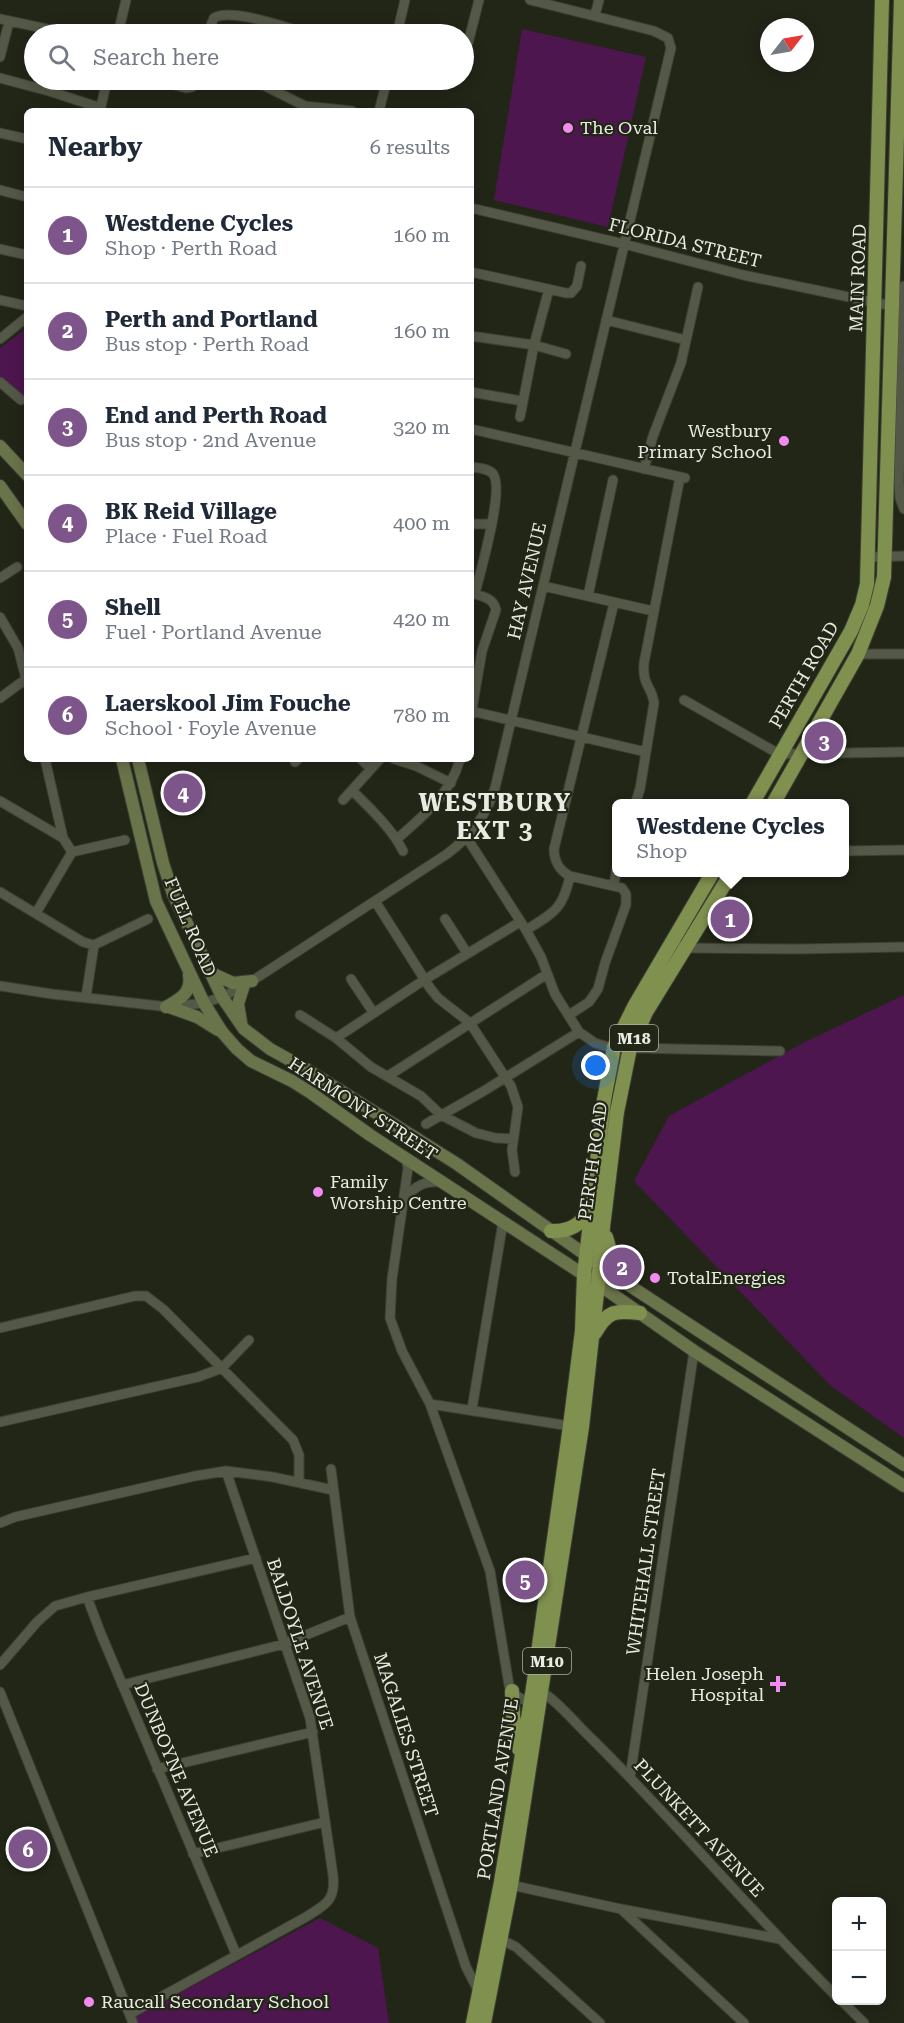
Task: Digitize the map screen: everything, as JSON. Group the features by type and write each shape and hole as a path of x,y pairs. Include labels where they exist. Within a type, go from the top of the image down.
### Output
{"main road":[{"name":"MAIN ROAD","path":"868,557 882,0"},
{"name":"MAIN ROAD","path":"885,557 901,0"},
{"path":"0,446 24,471"},
{"path":"0,486 24,520"},
{"name":"PERTH ROAD","path":"755,799 859,615 867,585 868,557"},
{"name":"PERTH ROAD","path":"776,799 858,654 878,606 884,577 885,557"},
{"name":"FUEL ROAD","path":"123,762 156,901 204,1003"},
{"name":"FUEL ROAD","path":"139,762 169,880 185,923 222,997"},
{"name":"PERTH ROAD","path":"584,1275 604,1100 614,1047 635,1005 710,877"},
{"name":"PERTH ROAD","path":"598,1284 617,1112 630,1048 646,1012 730,877"},
{"path":"208,971 233,983 248,983 238,1009 244,1029"},
{"path":"167,1007 188,991 191,983 189,972"},
{"name":"HARMONY STREET","path":"222,997 244,1029 270,1049 306,1069 457,1164 586,1257"},
{"name":"HARMONY STREET","path":"204,1003 222,1032 251,1061 311,1093 598,1284"},
{"path":"167,1007 197,1017 222,1032"},
{"path":"551,1231 563,1231 578,1224 587,1215 592,1205"},
{"path":"603,1227 614,1265 624,1282"},
{"path":"586,1257 904,1465"},
{"name":"PORTLAND AVENUE","path":"576,1427 584,1275"},
{"path":"598,1284 694,1352 904,1486"},
{"name":"PORTLAND AVENUE","path":"506,1884 521,1757 538,1690 576,1427 592,1337 598,1284"},
{"path":"592,1337 602,1321 611,1314 624,1311 639,1313"},
{"path":"512,1691 513,1716 521,1757"},
{"name":"PORTLAND AVENUE","path":"484,2023 485,1994 506,1884 534,1705"},
{"name":"PORTLAND AVENUE","path":"473,2023 485,1994"}],"street":[{"path":"120,24 126,0"},
{"path":"399,24 405,0"},
{"path":"473,24 479,0"},
{"path":"530,0 595,15 599,0"},
{"path":"211,24 214,18 225,14 271,24"},
{"name":"HAY AVENUE","path":"204,1003 222,997 248,983 447,854 467,838 484,817 491,800 671,48 668,38 654,31 595,15"},
{"path":"0,57 4,20 24,24"},
{"path":"0,78 24,84"},
{"path":"45,90 95,108"},
{"path":"100,108 105,90"},
{"path":"273,90 305,106 324,108"},
{"path":"380,108 384,90"},
{"path":"0,133 24,138"},
{"path":"0,190 24,196"},
{"name":"FLORIDA STREET","path":"474,209 743,275 892,306"},
{"path":"0,249 24,254"},
{"path":"474,273 571,293 577,286 581,266"},
{"path":"904,286 898,482 904,509"},
{"path":"644,469 648,449 676,377 687,340 698,287"},
{"path":"520,417 534,345 549,289"},
{"path":"0,300 24,305"},
{"path":"0,339 24,319"},
{"path":"606,320 687,340"},
{"path":"474,336 534,345 566,354"},
{"path":"0,382 21,400"},
{"path":"474,393 522,401"},
{"path":"474,430 682,477 653,611 643,670 644,681 654,699 637,799"},
{"path":"474,467 490,471 496,480 492,524 474,590"},
{"path":"588,596 613,480"},
{"path":"474,524 492,524"},
{"path":"868,557 904,556"},
{"path":"0,578 16,567"},
{"path":"543,586 653,611"},
{"path":"474,594 491,599 495,606 493,621 482,651 474,695"},
{"path":"569,1015 589,1002 598,989 626,905 624,891 614,885 570,876 560,869 554,849 614,603"},
{"path":"0,617 18,648 24,670"},
{"path":"474,650 482,651"},
{"path":"858,654 904,654"},
{"path":"0,698 24,683"},
{"path":"684,700 779,754 904,752"},
{"path":"474,713 646,752"},
{"path":"46,762 63,838 72,852"},
{"path":"364,762 371,769"},
{"path":"343,800 377,762"},
{"path":"403,762 451,783"},
{"path":"397,839 432,807 451,783 459,762"},
{"path":"352,790 397,839 403,851"},
{"path":"0,801 63,838"},
{"path":"467,838 526,930 541,957 555,994 579,1032 595,1043 630,1048 780,1051"},
{"path":"36,913 72,852 125,840"},
{"path":"849,851 904,850"},
{"path":"526,930 559,907 566,896 570,876"},
{"path":"614,885 615,877"},
{"path":"0,892 83,942 94,945 148,919"},
{"path":"375,901 424,980 438,998 470,1023 506,1078 518,1107 512,1156 515,1172"},
{"path":"445,919 467,953"},
{"path":"336,1038 373,1012 520,922"},
{"path":"672,942 686,948 904,947"},
{"path":"86,997 94,945"},
{"path":"388,1076 547,974"},
{"path":"351,979 373,1012"},
{"path":"1,985 167,1007 204,1003"},
{"path":"300,1015 336,1038 364,1061 421,1096 441,1115 476,1133 513,1139"},
{"path":"426,1124 506,1078 579,1032"},
{"path":"406,1158 408,1168 389,1312 392,1327 430,1404 490,1571 512,1691 520,1699 534,1705"},
{"path":"404,1200 418,1185 431,1181 442,1182"},
{"path":"472,1410 503,1222"},
{"path":"0,1328 126,1298 146,1296 163,1309 293,1440 299,1455 298,1482"},
{"path":"0,1422 198,1377 222,1368 249,1340"},
{"name":"WHITEHALL STREET","path":"630,1777 694,1352"},
{"path":"430,1404 576,1427"},
{"name":"MAGALIES STREET","path":"331,1469 351,1617 466,1967 485,1994"},
{"path":"0,1523 15,1517 113,1494 226,1471 273,1477 333,1490"},
{"name":"BALDOYLE AVENUE","path":"226,1471 307,1709 313,1732 333,1881 329,1901 306,1917 236,1954"},
{"path":"0,1665 46,1613 55,1606 256,1558"},
{"name":"DUNBOYNE AVENUE","path":"87,1597 236,1954"},
{"path":"122,1685 284,1644 351,1617"},
{"name":"PLUNKETT AVENUE","path":"538,1690 630,1777 780,1939 832,1991"},
{"path":"0,1692 131,2018 236,1954"},
{"path":"158,1769 313,1732"},
{"path":"193,1854 325,1822"},
{"path":"506,1884 621,1909 780,1939"},
{"path":"621,1909 744,2023"},
{"path":"495,1937 516,1947 600,2023"},
{"path":"845,2005 864,2023"}],"shaded area":[{"name":"The Oval","path":"522,29 646,57 608,227 494,200"},
{"path":"24,330 24,400 0,380 0,348"},
{"path":"904,995 904,1438 831,1386 634,1181 669,1116 803,1043"},
{"path":"320,1918 378,1948 389,2023 138,2023 136,2016"}],"place":[{"name":"The Oval","path":"568,128"},
{"name":"Westbury Primary School","path":"784,441"},
{"name":"End and Perth Road","path":"824,741"},
{"name":"BK Reid Village","path":"183,793"},
{"name":"Westdene Cycles","path":"730,919"},
{"name":"Family Worship Centre","path":"318,1192"},
{"name":"Perth and Portland","path":"622,1267"},
{"name":"TotalEnergies","path":"655,1278"},
{"name":"Shell","path":"525,1580"},
{"name":"Helen Joseph Hospital","path":"778,1684"},
{"name":"Laerskool Jim Fouche","path":"28,1849"},
{"name":"Raucall Secondary School","path":"89,2002"}],"district":[{"name":"WESTBURY EXT 3","path":"495,817"}]}
